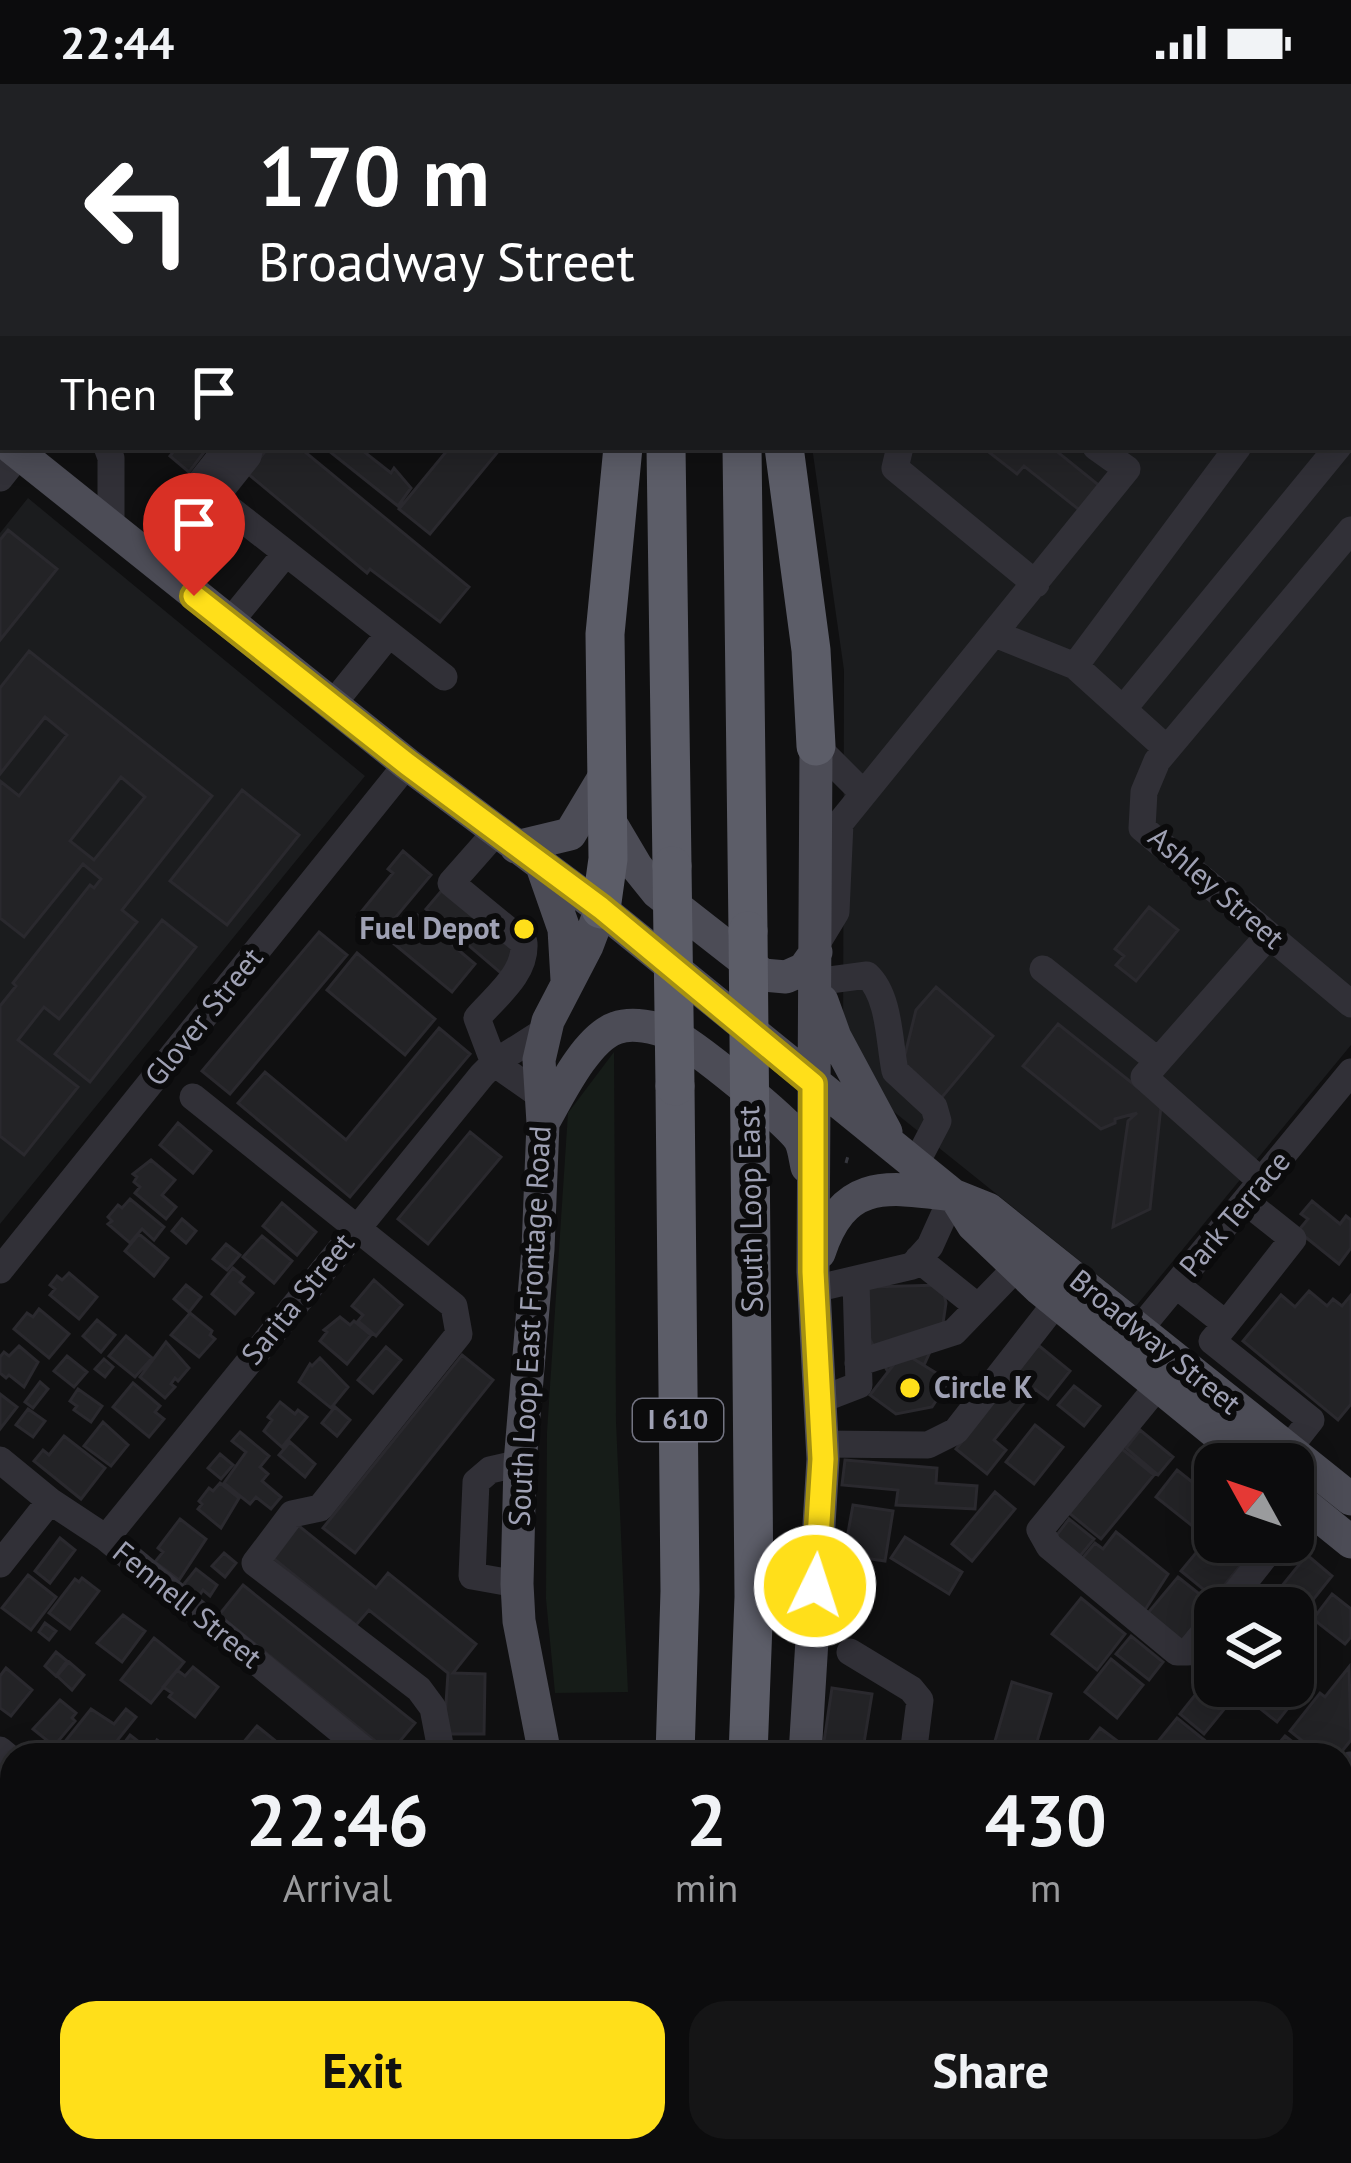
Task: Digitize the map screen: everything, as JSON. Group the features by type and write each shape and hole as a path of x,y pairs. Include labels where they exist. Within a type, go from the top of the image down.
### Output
{"highway":[{"path":"601,908 608,859 605,634 623,450"},
{"name":"I 610","path":"666,450 680,1591 675,1743"},
{"name":"South Loop East","path":"742,450 754,1597 748,1743"},
{"path":"784,450 812,650 816,746"}],"main road":[{"name":"Broadway Street","path":"7,452 407,764 601,908 953,1195 988,1209 1282,1443"},
{"path":"806,1743 822,1444 813,1192 816,746"},
{"path":"566,985 564,929 518,848 570,834 606,772"},
{"path":"607,817 657,892 763,975 787,977 816,960"},
{"name":"South Loop East Frontage Road","path":"539,1743 517,1584 520,1463 538,1249 539,1060 546,1030 601,908"},
{"path":"816,960 836,1037 866,1096 906,1157"},
{"path":"542,1110 593,1046 615,1028 644,1025 674,1034 801,1141 813,1192"},
{"path":"814,1281 829,1225 851,1202 886,1187 953,1195"},
{"name":"Broadway Street","path":"953,1195 973,1225 1017,1268 1228,1443"},
{"name":"Broadway Street","path":"1314,1469 1351,1498"},
{"path":"1314,1518 1351,1542"}],"street":[{"path":"108,450 111,529"},
{"path":"208,492 226,450"},
{"path":"151,562 249,450"},
{"path":"899,450 895,468 1036,584"},
{"path":"906,1157 938,1121 934,1107 895,1071 890,1030 872,978 816,960 836,912 840,823 1127,469 1100,450"},
{"path":"1075,665 1236,450"},
{"path":"1124,709 1336,450"},
{"path":"208,492 444,676"},
{"path":"994,634 1075,665 1167,749 1351,530"},
{"path":"229,623 286,553"},
{"path":"332,705 389,634"},
{"path":"816,746 863,793"},
{"name":"Ashley Street","path":"1167,749 1144,791 1142,829 1351,1004"},
{"name":"Glover Street","path":"0,1270 407,764"},
{"path":"518,848 452,883 524,944 525,960 518,974 478,1018 494,1063 542,1110"},
{"path":"1269,935 1144,1077 1254,1191 1293,1240 1212,1341 1311,1420 1292,1443"},
{"path":"1043,969 1157,1061"},
{"path":"518,974 566,985"},
{"name":"Sarita Street","path":"106,1538 494,1063 546,1030"},
{"path":"866,1096 895,1071"},
{"name":"Park Terrace","path":"1118,1355 1351,1072"},
{"path":"193,1097 454,1306 459,1334 320,1508 292,1514 255,1563 419,1689 433,1708 440,1743"},
{"path":"814,1281 856,1281 912,1266 930,1246 953,1195"},
{"path":"918,1258 978,1306"},
{"path":"858,1363 953,1332 1017,1268"},
{"path":"820,1400 859,1384 856,1281"},
{"path":"1176,1285 1226,1324"},
{"path":"822,1444 928,1445 956,1431 1056,1303"},
{"path":"1157,1387 1040,1530 1049,1546 1177,1652 1188,1652 1194,1645"},
{"name":"Fennell Street","path":"0,1460 106,1538 355,1743"},
{"path":"0,1564 50,1501"},
{"path":"1240,1587 1259,1563"},
{"path":"850,1652 911,1689 920,1700 915,1743"}],"path":[{"path":"850,1149 846,1163 856,1172"}],"shaded area":[{"path":"812,450 1351,450 1351,1045 1136,1306 843,1071 844,670"},
{"path":"28,498 365,776 0,1224 0,533"},
{"path":"614,1052 616,1422 628,1692 555,1693 546,1599 547,1432 568,1113"}],"building":[{"path":"206,450 189,472 170,456 174,451"},
{"path":"266,450 303,450 469,587 440,622 370,569 367,573 247,473"},
{"path":"328,450 362,450 391,473 394,468 411,488 398,506"},
{"path":"448,450 499,450 430,534 399,509"},
{"path":"1055,450 1101,487 1082,512 1024,466 1017,474 990,453"},
{"path":"8,530 57,569 0,640 0,540"},
{"path":"29,651 212,796 122,910 137,922 59,1019 44,1007 18,1040 78,1087 24,1155 0,1136 0,1006 90,885 94,888 101,879 83,864 24,937 0,918 0,781 19,796 67,735 45,717 0,774 0,688","holes":["121,777 145,797 94,860 70,841"]},
{"path":"242,790 299,835 227,925 170,881"},
{"path":"403,851 431,875 380,936 357,917 393,873 388,869"},
{"path":"443,889 520,953 502,974 426,909"},
{"path":"1149,907 1178,930 1136,981 1116,965 1124,956 1115,949"},
{"path":"417,915 475,964 452,992 393,943"},
{"path":"162,920 196,947 90,1082 55,1054"},
{"path":"319,932 347,955 230,1094 202,1071"},
{"path":"357,953 435,1019 405,1055 327,990"},
{"path":"936,987 993,1036 938,1102 901,1071 916,1010"},
{"path":"1058,1024 1161,1106 1150,1209 1113,1227 1128,1121 1137,1113 1101,1129 1023,1066"},
{"path":"439,1028 470,1054 350,1197 238,1103 265,1072 346,1140"},
{"path":"178,1123 211,1151 193,1173 160,1145"},
{"path":"470,1132 501,1157 428,1244 398,1219"},
{"path":"151,1160 175,1180 162,1195 176,1207 166,1219 135,1193 140,1187 133,1174"},
{"path":"130,1199 164,1227 154,1240 142,1229 130,1243 108,1224 118,1205 122,1208"},
{"path":"1312,1201 1340,1224 1346,1216 1351,1220 1351,1248 1339,1264 1298,1231 1308,1219 1301,1214"},
{"path":"282,1203 316,1232 297,1255 263,1226"},
{"path":"182,1219 196,1231 186,1243 172,1231"},
{"path":"139,1234 168,1258 154,1276 125,1251"},
{"path":"262,1236 292,1261 274,1283 243,1257"},
{"path":"226,1244 240,1255 227,1270 213,1259"},
{"path":"233,1268 253,1293 235,1314 212,1294"},
{"path":"69,1273 97,1297 79,1319 50,1295 57,1276 62,1280"},
{"path":"374,1280 402,1305 376,1336 358,1321 363,1315 352,1306"},
{"path":"186,1285 201,1297 189,1312 174,1299"},
{"path":"942,1285 943,1323 924,1365 912,1358 898,1359 888,1372 862,1325 868,1287"},
{"path":"1309,1291 1327,1306 1333,1299 1342,1306 1351,1295 1351,1404 1338,1420 1243,1341 1281,1295 1295,1307"},
{"path":"39,1309 69,1334 49,1358 14,1329 27,1313 33,1317"},
{"path":"190,1313 215,1339 199,1357 171,1335"},
{"path":"340,1317 371,1335 347,1364 320,1341 324,1330"},
{"path":"97,1320 115,1335 101,1352 83,1336"},
{"path":"126,1336 152,1358 135,1377 109,1356"},
{"path":"166,1342 189,1368 178,1381 175,1378 171,1384 175,1387 165,1398 140,1377"},
{"path":"1038,1345 1070,1371 1048,1399 1035,1389 994,1440 1006,1450 987,1474 956,1449"},
{"path":"19,1346 38,1362 24,1387 0,1373 0,1357 4,1352 9,1356"},
{"path":"386,1347 401,1360 373,1393 358,1380"},
{"path":"462,1355 493,1380 355,1553 323,1528"},
{"path":"67,1356 87,1372 74,1387 54,1371"},
{"path":"320,1358 348,1387 331,1408 299,1382"},
{"name":"Circle K","path":"912,1358 949,1381 932,1407 896,1414 870,1395 898,1359"},
{"path":"104,1359 113,1367 105,1377 95,1369"},
{"path":"40,1382 48,1389 33,1408 25,1402"},
{"path":"133,1383 160,1406 155,1412 164,1419 149,1437 113,1407"},
{"path":"1074,1386 1100,1406 1084,1426 1058,1405"},
{"path":"78,1389 102,1406 91,1422 70,1401"},
{"path":"0,1394 17,1407 0,1429"},
{"path":"280,1402 307,1417 282,1447 264,1431"},
{"path":"335,1407 350,1420 337,1436 322,1423"},
{"path":"28,1409 45,1421 33,1437 16,1425"},
{"path":"103,1422 128,1445 111,1466 84,1446"},
{"path":"1035,1425 1063,1447 1034,1484 1006,1462"},
{"path":"1140,1430 1173,1457 1158,1475 1126,1448"},
{"path":"240,1432 269,1456 260,1467 268,1474 262,1481 281,1497 271,1509 256,1497 250,1504 224,1483 246,1452 232,1441"},
{"path":"64,1436 105,1468 81,1499 34,1461 43,1450 49,1455"},
{"path":"290,1442 315,1464 305,1477 279,1455"},
{"path":"1122,1449 1154,1475 1101,1539 1069,1513"},
{"path":"220,1454 233,1465 221,1479 208,1468"},
{"path":"845,1460 937,1468 936,1483 977,1486 975,1509 896,1505 898,1490 842,1485"},
{"path":"1177,1470 1194,1483 1194,1527 1156,1497"},
{"path":"220,1483 239,1498 221,1528 198,1509 209,1488 213,1491"},
{"path":"995,1492 1015,1509 972,1561 952,1544"},
{"path":"853,1505 893,1511 885,1561 844,1555"},
{"path":"180,1519 206,1539 179,1580 155,1562 163,1552 158,1548"},
{"path":"1069,1519 1094,1539 1080,1556 1056,1536"},
{"path":"294,1522 376,1588 388,1573 476,1644 453,1673 485,1674 484,1734 444,1734 448,1673 369,1610 356,1625 268,1554"},
{"path":"1116,1532 1168,1574 1143,1613 1080,1561 1095,1543 1103,1549"},
{"path":"905,1537 962,1572 949,1594 891,1558"},
{"path":"60,1538 75,1550 50,1583 35,1571"},
{"path":"224,1553 236,1563 225,1577 212,1566"},
{"path":"1194,1555 1194,1563 1243,1563 1223,1587 1201,1587 1181,1571"},
{"path":"1314,1561 1332,1576 1314,1599 1314,1587 1281,1587 1301,1563"},
{"path":"196,1569 217,1585 210,1596 203,1590 199,1596 184,1584"},
{"path":"28,1575 56,1597 31,1630 2,1608"},
{"path":"1178,1577 1194,1590 1194,1626 1181,1642 1147,1614"},
{"path":"82,1578 99,1591 70,1629 49,1613 75,1579"},
{"path":"243,1585 415,1723 398,1743 378,1743 219,1615"},
{"path":"1332,1594 1351,1609 1351,1637 1345,1644 1314,1618"},
{"path":"1081,1598 1125,1634 1097,1670 1052,1634"},
{"path":"123,1615 145,1631 122,1662 97,1643"},
{"path":"45,1623 56,1631 49,1640 39,1632"},
{"path":"1131,1636 1163,1662 1149,1680 1116,1654"},
{"path":"154,1638 184,1662 151,1703 121,1680"},
{"path":"56,1652 67,1661 56,1676 45,1666"},
{"path":"1111,1659 1143,1685 1117,1718 1085,1692"},
{"path":"69,1662 84,1675 72,1690 57,1676"},
{"path":"193,1667 218,1687 195,1717 163,1687 177,1670 185,1676"},
{"path":"1349,1667 1349,1743 1305,1743 1290,1731 1314,1707 1320,1693 1325,1697"},
{"path":"6,1668 32,1690 11,1716 0,1708 0,1676"},
{"path":"1012,1682 1051,1694 1037,1743 994,1743"},
{"path":"832,1688 872,1694 864,1743 824,1743"},
{"path":"1194,1696 1194,1707 1226,1707 1204,1734 1180,1714"},
{"path":"60,1700 76,1713 57,1743 33,1729"},
{"path":"1258,1707 1289,1707 1277,1722"},
{"path":"91,1709 114,1724 126,1709 136,1717 115,1743 64,1743"},
{"path":"1177,1718 1208,1743 1157,1743"},
{"path":"257,1726 278,1743 243,1743"},
{"path":"1100,1728 1120,1743 1088,1743"}],"place":[{"name":"Fuel Depot","path":"524,929"},
{"name":"Circle K","path":"910,1388"}],"route":[{"path":"194,596 407,764 601,908 813,1084 813,1272 823,1459 815,1586"}]}
